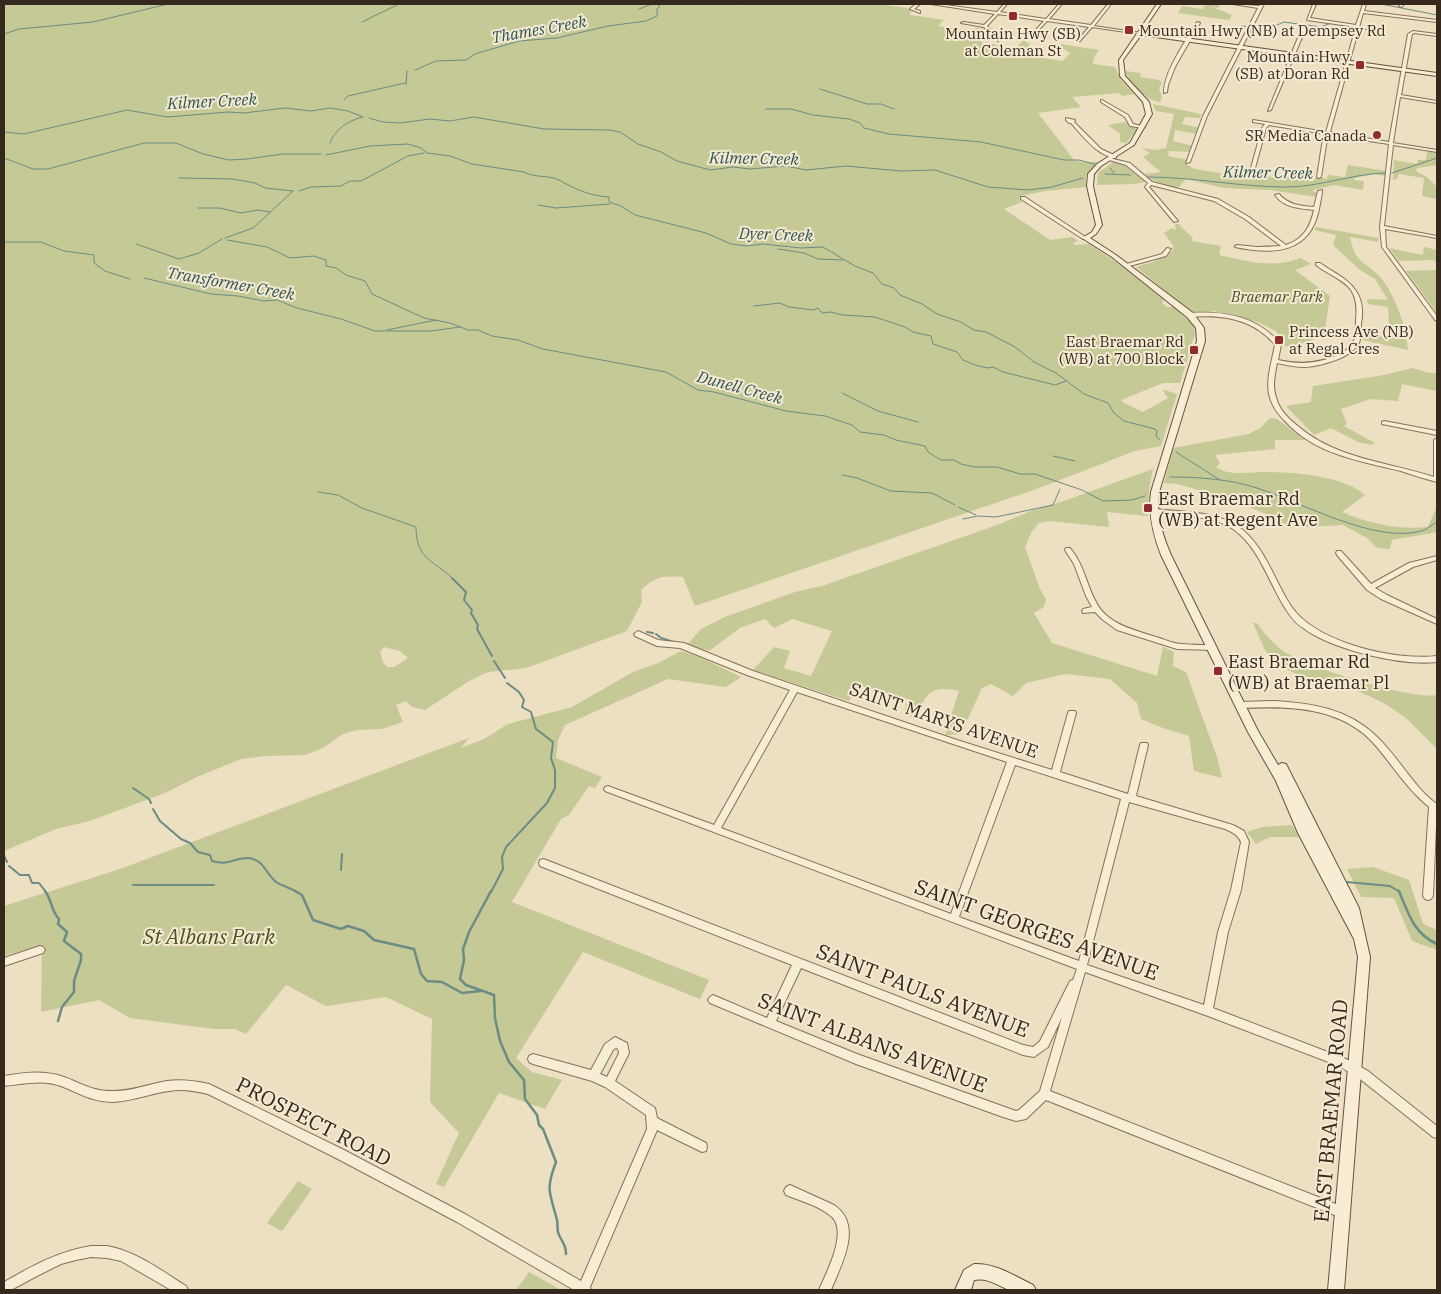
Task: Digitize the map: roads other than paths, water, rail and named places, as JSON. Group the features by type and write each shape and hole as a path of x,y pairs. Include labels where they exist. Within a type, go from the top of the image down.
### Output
{"street":[{"path":"918,4 912,9 919,12"},
{"path":"933,4 1437,74"},
{"path":"985,26 1006,4"},
{"path":"1033,35 1061,4"},
{"path":"1080,40 1110,4"},
{"path":"1085,238 1094,233 1099,225 1090,186 1090,177 1096,168 1132,144 1149,114 1148,105 1125,79 1120,67 1122,57 1159,4"},
{"path":"1188,162 1205,116 1242,47 1261,5 1235,4"},
{"path":"1314,4 1308,19 1357,26"},
{"path":"1319,177 1327,134 1364,4"},
{"path":"1362,12 1437,21"},
{"path":"963,23 985,26 998,40"},
{"path":"1166,92 1167,82 1198,23"},
{"path":"1269,110 1304,28"},
{"path":"1437,35 1410,34 1391,144 1382,227 1384,247 1437,319"},
{"path":"1399,96 1437,102"},
{"path":"1098,99 1127,116 1131,125 1143,127"},
{"path":"1072,122 1102,152 1128,164 1150,182 1216,200 1247,218 1286,247"},
{"path":"1254,122 1437,151"},
{"path":"1253,168 1264,128 1267,124"},
{"path":"1150,182 1148,187 1176,221"},
{"path":"1237,246 1258,250 1286,247 1301,240 1306,236 1313,224 1320,191"},
{"path":"1277,195 1278,198 1290,205 1316,209"},
{"name":"EAST BRAEMAR ROAD","path":"1023,198 1126,265 1190,315 1200,328 1201,342 1155,492 1154,511 1162,546 1244,710 1253,732 1281,780 1304,833 1359,936 1364,957 1336,1290"},
{"path":"1382,227 1437,237"},
{"path":"1126,265 1164,255 1169,249"},
{"path":"1275,361 1307,365 1343,354 1353,348 1356,343 1360,303 1357,295 1348,284 1318,264"},
{"path":"1190,315 1216,314 1245,320 1260,327 1272,336 1278,345 1272,385 1275,402 1282,415 1306,435 1334,451 1356,459 1437,479 1437,440"},
{"path":"1384,423 1437,433"},
{"path":"1154,511 1212,519 1235,527 1248,540 1295,618 1319,635 1399,658 1428,661 1437,659"},
{"path":"1068,550 1075,557 1097,609 1107,620 1120,628 1180,647 1213,648"},
{"path":"1339,552 1370,588 1384,597 1437,622"},
{"path":"1370,588 1411,565 1437,558"},
{"path":"1086,611 1097,609"},
{"name":"SAINT MARYS AVENUE","path":"638,634 657,643 681,645 750,673 1012,761 1128,798 1227,826 1242,835 1245,842 1236,890 1223,932 1208,1011"},
{"path":"716,829 795,688"},
{"path":"1244,710 1298,704 1325,709 1338,714 1368,733 1435,807 1428,896"},
{"path":"1055,774 1072,713"},
{"path":"1144,745 1044,1094 1342,1212"},
{"path":"954,918 1012,761"},
{"name":"SAINT GEORGES AVENUE","path":"608,789 954,918 1080,970 1208,1011 1334,1059 1354,1069 1437,1133"},
{"name":"SAINT PAULS AVENUE","path":"543,863 1023,1050 1034,1052 1044,1044 1062,1002 1080,970"},
{"path":"4,962 40,950"},
{"name":"SAINT PAULS AVENUE","path":"770,1023 798,963"},
{"name":"SAINT ALBANS AVENUE","path":"713,1000 866,1063 1016,1116 1022,1115 1044,1094"},
{"path":"593,1076 609,1047 615,1042 623,1046 624,1053 609,1083"},
{"path":"533,1059 593,1076 609,1083 651,1112 652,1129 584,1290"},
{"name":"PROSPECT ROAD","path":"4,1081 42,1078 60,1081 100,1096 129,1094 175,1084 192,1084 209,1089 340,1154 461,1218 584,1290"},
{"path":"651,1121 702,1147"},
{"path":"790,1191 835,1212 844,1222 844,1238 825,1290"},
{"path":"4,1288 59,1259 81,1253 98,1252 122,1256 182,1290"},
{"path":"963,1290 969,1275 977,1271 988,1272 1028,1290"}],"waterway":[{"path":"4,34 19,29 93,22 168,4"},
{"path":"362,22 399,4"},
{"path":"639,9 652,4"},
{"name":"Thames Creek","path":"415,70 436,61 466,60 475,54 519,41 557,38 608,26 646,21 657,16 657,9 660,6 657,4"},
{"name":"Thames Creek","path":"1381,4 1437,15"},
{"path":"1254,27 1270,28 1284,22 1321,27 1331,23 1354,27"},
{"path":"1242,26 1248,27"},
{"path":"1359,28 1367,30"},
{"path":"406,85 407,71"},
{"path":"344,100 348,96 405,83"},
{"path":"820,89 867,104 881,104 894,109"},
{"name":"Kilmer Creek","path":"4,132 24,134 127,110 167,117 228,112 244,113 285,108 311,111 330,108 348,111 363,117"},
{"path":"766,109 791,109 813,115 849,119 860,123 864,128 889,134 981,142 1064,160 1079,160 1094,164"},
{"path":"330,143 343,126 362,117"},
{"name":"Kilmer Creek","path":"369,118 383,122 400,123 430,119 450,121 474,117 544,129 609,130 620,132 638,144 661,152 677,161 710,170 733,167 750,169 786,166 806,170 846,166 901,171 935,170 988,187 1028,190 1052,187 1083,178"},
{"path":"4,158 33,169 48,169 144,143 176,143 203,154 229,160 283,154 321,154"},
{"name":"Dyer Creek","path":"326,155 370,146 408,144 421,148 427,153 450,156 472,164 555,178 583,192 609,197 609,202 621,206 635,215 706,233 731,244 747,246 763,244 801,248 823,247 855,266 873,273 882,284 894,288 900,295 922,304 937,314 961,322 974,330 986,332 1015,347 1034,362 1056,373 1084,394 1108,403 1114,413 1124,421 1155,429 1157,431 1156,436 1160,440"},
{"path":"299,191 311,187 341,186 350,181 361,181 408,156 424,153"},
{"name":"Kilmer Creek","path":"1392,173 1437,158"},
{"name":"Kilmer Creek","path":"1110,168 1114,173"},
{"name":"Kilmer Creek","path":"1148,177 1286,187 1311,185 1385,173"},
{"name":"Kilmer Creek","path":"1105,174 1130,175"},
{"path":"179,178 233,179 255,183 265,188 293,191 253,228 225,238"},
{"path":"538,205 556,208 610,204"},
{"path":"198,208 220,208 241,213 258,210 270,212"},
{"path":"136,244 179,259 199,253 222,239"},
{"name":"Dunell Creek","path":"227,240 267,247 290,258 314,256 326,260 326,266 336,268 346,275 365,281 372,294 424,318 435,320"},
{"name":"Transformer Creek","path":"4,242 41,242 64,251 94,255 94,263 105,271 130,279"},
{"path":"778,249 804,253 818,259 843,260"},
{"name":"Transformer Creek","path":"144,278 211,294 238,296 264,301 277,300 297,308 341,319 375,331 431,331 460,327"},
{"path":"754,306 780,303 789,307 813,310 818,308 822,313 830,312 843,315 875,317 905,327 913,332 931,336 933,344 957,352 963,360 975,365 987,368 993,367 1003,372 1055,385 1066,381"},
{"path":"387,330 435,320"},
{"name":"Dunell Creek","path":"435,320 450,323 468,330 478,330 492,336 518,340 543,349 666,372 698,390 714,392 786,411 825,416 852,425 860,432 884,435 896,440 925,446 928,452 941,460 954,460 961,464 975,467 997,467 1020,474 1035,474 1082,490 1103,501 1132,500 1145,496"},
{"path":"842,393 878,411 918,422"},
{"path":"1176,452 1220,480"},
{"path":"1053,456 1075,461"},
{"path":"842,475 857,478 891,491 932,493 955,505"},
{"path":"1170,477 1220,480"},
{"path":"1220,480 1257,488 1338,520 1382,532 1403,533 1421,531 1437,522"},
{"path":"963,519 978,516 996,517 1053,505 1060,489"},
{"path":"318,492 338,495 362,508 416,527 419,546 423,553 453,579"},
{"path":"958,507 976,515"},
{"path":"453,579 466,592 464,600 472,610 471,613 478,625 477,629 492,656"},
{"path":"647,632 653,633"},
{"path":"656,634 661,638 674,642"},
{"path":"494,661 505,678"},
{"path":"491,892 503,869 502,857 506,847 547,803 555,788 555,770 551,758 553,742 536,729 531,712 522,707 524,700 519,692 507,683"},
{"path":"133,788 149,799 151,803"},
{"path":"153,809 160,821 181,839 190,843 198,852 210,855 212,861 223,863 242,858 252,859 261,863 276,882 296,891"},
{"path":"341,870 342,854"},
{"path":"4,856 7,862"},
{"path":"9,866 20,875 29,875 32,883 39,883 46,892"},
{"path":"1347,882 1390,886 1399,892"},
{"path":"133,885 214,885"},
{"path":"45,891 54,913 59,919 58,924 67,932 64,941 81,954 81,960 74,981 74,992 62,1007 58,1021"},
{"path":"296,891 302,895 313,920 341,929 348,926 364,931 374,940 414,949 421,974 427,981 442,982 462,993 481,991"},
{"path":"491,891 469,932 463,949 464,960 460,979 466,985 494,995 495,1018 500,1041 509,1062 524,1080 525,1099 537,1115 539,1125 543,1129 556,1162 550,1191 558,1232 566,1254"},
{"path":"1399,892 1417,929 1429,940 1437,944"}],"place":[{"name":"Mountain Hwy (SB) at Coleman St","path":"1013,16"},
{"name":"Mountain Hwy (NB) at Dempsey Rd","path":"1129,30"},
{"name":"Mountain Hwy (SB) at Doran Rd","path":"1360,65"},
{"name":"SR Media Canada","path":"1377,135"},
{"name":"Princess Ave (NB) at Regal Cres","path":"1279,340"},
{"name":"East Braemar Rd (WB) at 700 Block","path":"1194,350"},
{"name":"East Braemar Rd (WB) at Regent Ave","path":"1148,508"},
{"name":"East Braemar Rd (WB) at Braemar Pl","path":"1218,671"}],"park label":[{"name":"Braemar Park","path":"1277,296"},
{"name":"St Albans Park","path":"209,936"}]}
